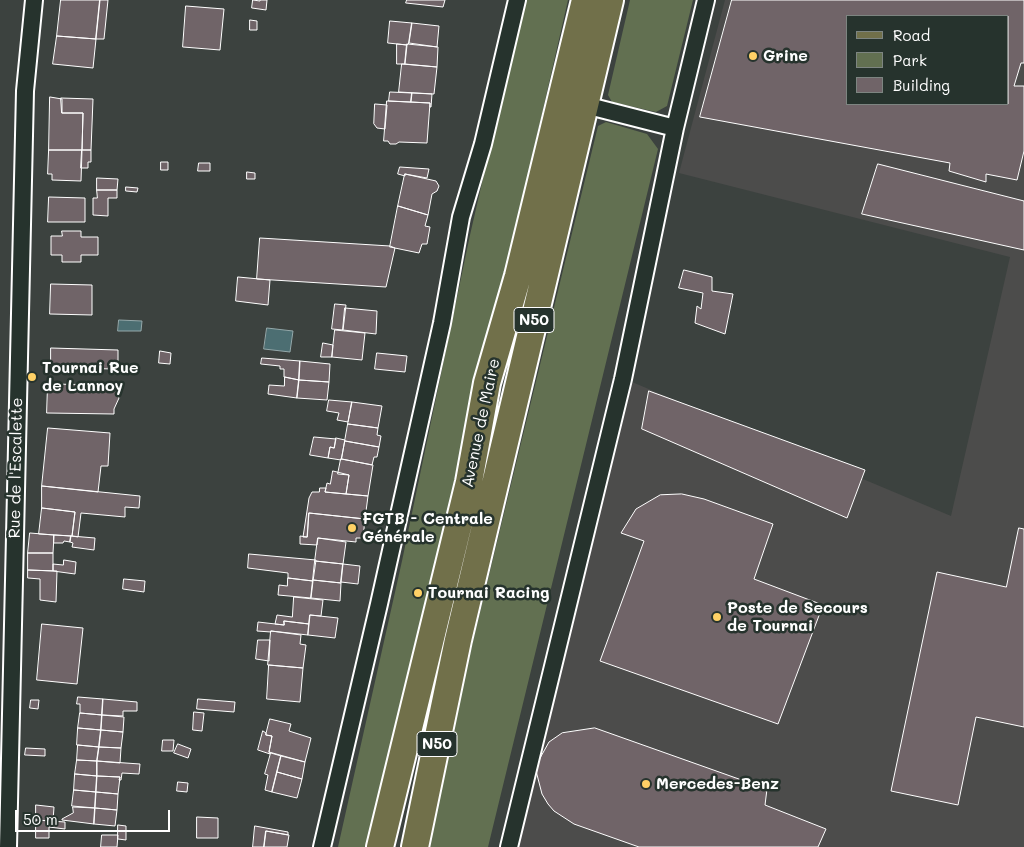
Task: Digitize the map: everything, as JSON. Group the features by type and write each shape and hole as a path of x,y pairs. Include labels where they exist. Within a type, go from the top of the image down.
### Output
{"main road":[{"name":"Avenue de Maire","path":"380,847 469,482 487,383 518,276 585,0"},
{"name":"Avenue de Maire","path":"415,847 458,640 610,0"}],"street":[{"name":"Rue de l'Escalette","path":"8,847 25,91 34,0"},
{"path":"322,847 442,324 461,217 483,144 517,0"},
{"path":"509,847 623,379 675,128 706,0"},
{"path":"585,105 675,128"}],"shaded area":[{"path":"725,0 1024,0 1024,847 518,847 632,382 951,516 1010,257 679,173"}],"green space":[{"path":"524,0 568,0 452,507 369,847 338,847 402,561 470,235"},
{"path":"630,0 693,0 667,106 656,112 612,102 608,95"},
{"path":"606,122 647,134 658,149 488,847 423,847 598,126"}],"water":[{"path":"119,320 142,321 141,331 118,331"},
{"path":"267,328 293,331 290,352 264,349"}],"building":[{"path":"61,0 100,0 96,39 57,36"},
{"path":"100,0 108,0 104,39 96,39"},
{"path":"253,0 267,0 266,10 252,8"},
{"path":"407,0 445,0 443,7 406,3"},
{"path":"732,0 1024,0 1024,63 1021,63 1014,86 1024,86 1024,151 1017,180 986,174 986,182 949,171 950,163 700,117"},
{"path":"186,6 224,9 220,50 183,47"},
{"path":"250,20 257,21 257,30 250,30"},
{"path":"390,21 412,23 409,43 407,45 388,43"},
{"path":"412,23 439,26 437,47 409,43"},
{"path":"57,36 96,39 93,68 53,64"},
{"path":"397,44 407,45 405,64 397,64"},
{"path":"407,44 438,47 437,67 405,64"},
{"path":"402,64 437,67 434,94 399,92"},
{"path":"390,92 412,93 411,102 389,101"},
{"path":"412,93 432,94 431,107 430,103 411,102"},
{"path":"50,97 62,99 62,113 83,113 82,150 49,150"},
{"path":"61,98 93,99 91,150 82,150 83,113 62,113"},
{"path":"387,101 430,103 427,143 399,142 390,144 388,141 384,141"},
{"path":"375,104 387,105 385,129 377,128 374,124"},
{"path":"49,150 82,150 81,181 52,180 52,174 48,174"},
{"path":"82,150 91,150 91,162 88,162 88,168 81,168"},
{"path":"161,162 168,162 168,170 161,170"},
{"path":"199,163 210,163 210,171 198,171"},
{"path":"878,164 1024,201 1024,250 862,214"},
{"path":"400,167 429,169 427,178 398,174"},
{"path":"247,172 255,173 255,179 247,179"},
{"path":"405,174 436,181 439,186 437,191 432,194 428,215 398,206"},
{"path":"97,178 118,179 117,190 97,190"},
{"path":"126,187 138,188 137,192 126,191"},
{"path":"97,190 117,190 117,198 108,198 108,216 93,215 93,198 97,198"},
{"path":"49,197 85,198 85,222 48,222"},
{"path":"398,206 428,215 425,226 430,227 427,244 422,244 419,253 390,247"},
{"path":"62,231 81,231 81,237 98,237 98,255 81,255 81,262 62,262 62,255 51,255 51,236 62,236"},
{"path":"260,238 390,246 395,248 386,287 257,279"},
{"path":"684,270 712,277 712,291 733,294 725,334 695,323 697,306 701,309 703,293 679,288"},
{"path":"238,277 270,280 268,305 236,301"},
{"path":"51,284 92,285 92,315 50,314"},
{"path":"335,304 346,305 343,330 332,329"},
{"path":"345,308 377,311 376,334 343,330"},
{"path":"335,330 365,333 362,360 332,357"},
{"path":"323,343 333,345 332,357 321,357"},
{"path":"51,348 118,350 118,369 51,368"},
{"path":"160,351 171,353 170,364 159,363"},
{"path":"377,353 407,356 405,372 375,369"},
{"path":"262,358 300,361 299,380 284,377 284,369 280,369 280,366 261,364"},
{"path":"300,361 330,364 329,382 299,380"},
{"path":"285,377 299,380 297,398 268,394 269,385 284,386"},
{"path":"299,380 329,382 327,400 297,398"},
{"path":"48,384 114,385 114,390 119,398 114,414 47,413"},
{"path":"649,391 865,470 847,518 642,429"},
{"path":"329,400 352,402 348,422 337,420 339,413 327,411"},
{"path":"352,402 382,406 378,428 348,424"},
{"path":"348,424 378,428 377,435 381,436 379,447 345,441"},
{"path":"48,428 110,433 108,466 101,466 98,492 42,486"},
{"path":"314,437 336,439 334,448 330,447 328,458 310,455"},
{"path":"336,438 345,440 341,460 328,458 330,447 334,448"},
{"path":"345,441 379,447 377,457 374,457 372,465 342,459"},
{"path":"341,459 373,465 368,496 346,494 349,475 338,474"},
{"path":"333,471 349,475 346,494 325,492 327,483 330,484"},
{"path":"42,486 140,496 139,508 125,507 125,517 81,513 78,537 72,536 75,512 42,508"},
{"path":"320,488 326,488 325,492 368,496 365,519 309,513 307,537 303,537 309,498 312,492 319,492"},
{"name":"Poste de Secours de Tournai","path":"682,494 704,499 773,524 754,579 823,605 778,724 600,661 644,541 621,533 636,509 660,495"},
{"path":"42,508 75,512 72,536 39,534"},
{"path":"309,513 365,519 363,538 356,538 356,542 318,538 317,545 300,544 300,536 307,537"},
{"path":"1019,528 1024,529 1024,727 976,717 958,805 891,791 937,572 1006,587"},
{"path":"30,533 54,535 53,553 28,553"},
{"path":"54,535 71,536 70,542 54,543"},
{"path":"71,536 95,538 94,550 72,547 73,543 70,542"},
{"path":"318,538 346,542 343,564 315,561"},
{"path":"28,553 53,553 53,571 28,570"},
{"path":"249,554 316,560 313,581 288,578 288,573 248,568"},
{"path":"64,560 76,562 75,574 53,571 53,564 63,565"},
{"path":"315,561 343,564 341,583 313,580"},
{"path":"343,564 360,566 358,584 341,582"},
{"path":"28,570 57,571 56,602 40,600 40,579 28,578"},
{"path":"288,578 313,581 311,598 278,595 279,585 287,586"},
{"path":"124,579 145,581 144,592 123,589"},
{"path":"313,580 341,583 340,601 311,598"},
{"path":"294,597 323,600 321,616 310,615 309,624 284,621 284,625 275,624 277,615 292,617"},
{"path":"310,615 338,618 335,638 308,635"},
{"path":"284,621 309,624 308,635 257,631 258,622 284,625"},
{"path":"42,624 83,628 77,684 37,680"},
{"path":"271,631 301,635 300,644 306,645 303,668 268,665"},
{"path":"258,640 270,640 269,661 256,659"},
{"path":"269,665 303,668 300,702 267,699"},
{"path":"78,697 103,699 102,715 80,713 80,704 77,704"},
{"path":"103,699 137,702 137,711 123,711 123,716 102,715"},
{"path":"198,699 235,702 234,712 197,709"},
{"path":"31,700 39,700 38,709 30,708"},
{"path":"194,712 204,713 202,731 193,730"},
{"path":"80,713 102,715 101,730 78,728"},
{"path":"102,715 124,717 123,732 101,730"},
{"path":"270,719 291,724 289,731 311,738 305,762 269,752 272,736 266,735"},
{"path":"78,728 101,730 99,747 77,745"},
{"name":"Mercedes-Benz","path":"595,728 767,789 765,805 826,829 818,847 639,847 574,824 554,811 548,804 542,794 535,767 549,742 562,733"},
{"path":"101,730 123,732 121,748 99,747"},
{"path":"263,731 266,735 272,736 270,754 258,750"},
{"path":"163,740 174,740 173,751 162,751"},
{"path":"178,744 191,749 188,758 174,753"},
{"path":"78,745 99,747 97,761 77,760"},
{"path":"99,747 121,748 120,763 97,761"},
{"path":"26,748 45,749 45,756 25,755"},
{"path":"271,753 281,756 272,792 265,790 268,775 265,774"},
{"path":"281,756 305,762 302,779 277,772"},
{"path":"77,760 97,761 97,776 75,774"},
{"path":"97,761 140,764 139,774 122,773 121,780 119,780 120,777 97,776"},
{"path":"277,772 302,779 297,798 272,792"},
{"path":"75,774 97,776 96,792 74,790"},
{"path":"97,776 120,777 118,794 96,792"},
{"path":"178,782 188,783 187,792 177,791"},
{"path":"74,790 96,792 95,808 72,806"},
{"path":"96,792 118,794 117,810 95,808"},
{"path":"36,805 54,807 53,821 36,820"},
{"path":"73,807 95,808 94,824 62,820 73,813"},
{"path":"95,808 117,810 115,826 94,824"},
{"path":"197,817 218,818 218,838 197,838"},
{"path":"36,820 65,822 65,829 49,827 49,838 36,838"},
{"path":"118,825 126,826 126,840 118,839"},
{"path":"255,826 288,832 288,835 266,831 264,847 253,847"},
{"path":"266,831 289,835 287,847 264,847"},
{"path":"102,835 118,835 117,847 101,847"}],"place":[{"name":"Grine","path":"753,56"},
{"name":"Tournai Rue de Lannoy","path":"32,377"},
{"name":"FGTB - Centrale Générale","path":"352,528"},
{"name":"Tournai Racing","path":"418,593"},
{"name":"Poste de Secours de Tournai","path":"717,617"},
{"name":"Mercedes-Benz","path":"646,784"}]}
